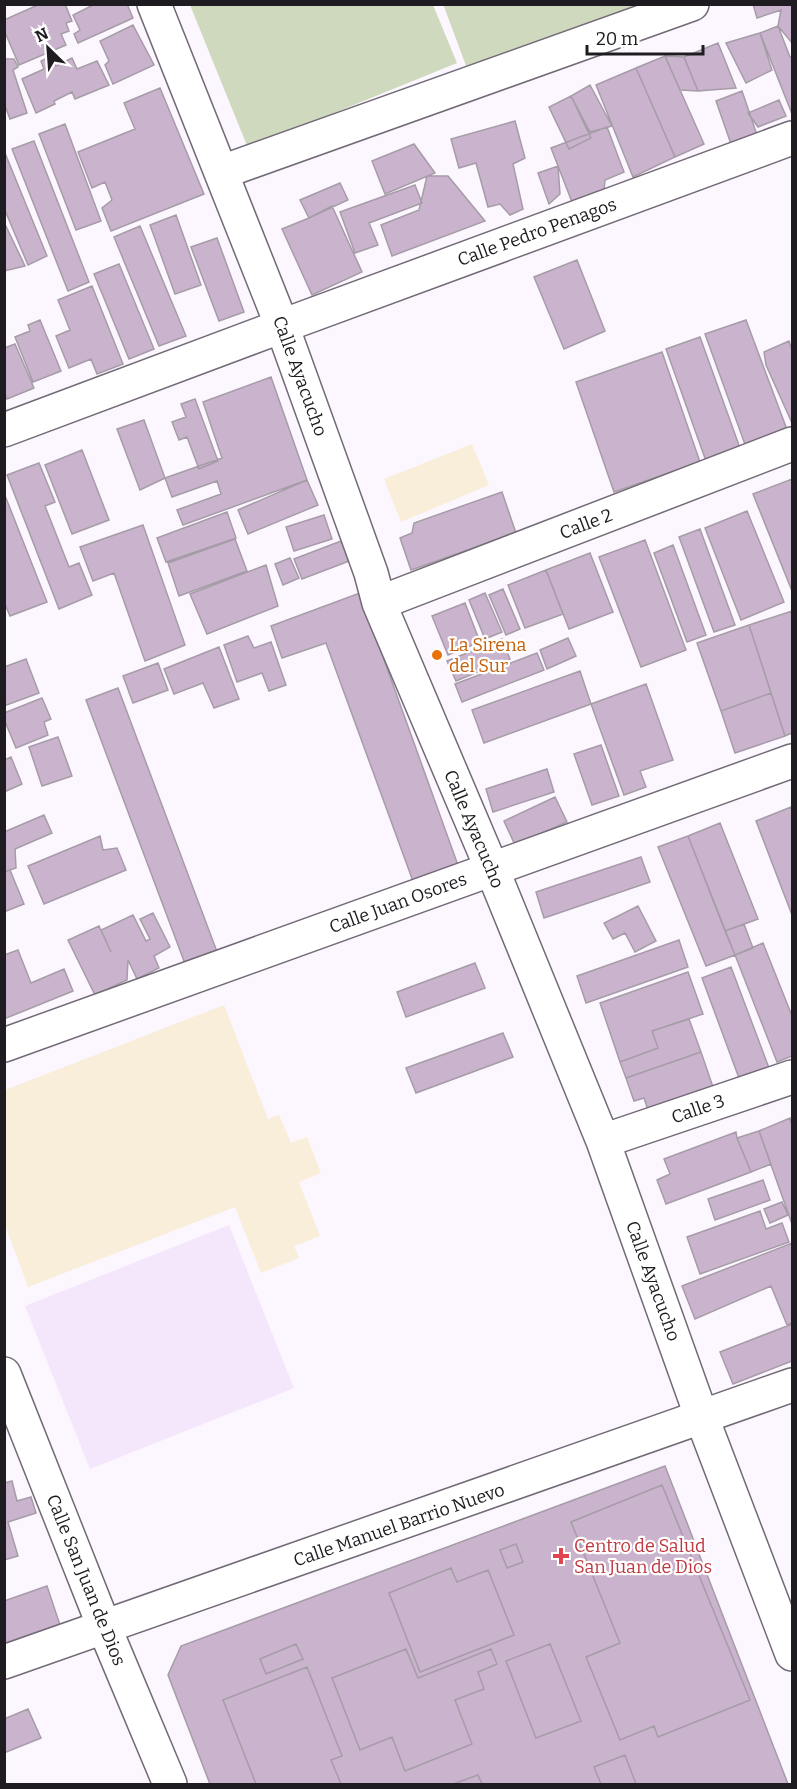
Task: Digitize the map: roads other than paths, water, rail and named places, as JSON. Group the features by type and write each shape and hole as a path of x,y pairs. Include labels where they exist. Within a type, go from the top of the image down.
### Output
{"street":[{"name":"Calle Ayacucho","path":"154,4 282,326 371,573 379,603 492,869 603,1142 702,1418 790,1641"},
{"path":"222,172 692,4"},
{"name":"Calle Pedro Penagos","path":"4,429 792,138"},
{"name":"Calle 2","path":"379,603 792,444"},
{"name":"Calle Juan Osores","path":"4,1045 792,761"},
{"name":"Calle 3","path":"603,1142 792,1077"},
{"name":"Calle San Juan de Dios","path":"4,1374 105,1629 170,1785"},
{"name":"Calle Manuel Barrio Nuevo","path":"4,1662 105,1629 792,1385"}],"place":[{"name":"La Sirena del Sur","path":"437,655"},
{"name":"Centro de Salud San Juan de Dios","path":"561,1556"}]}
